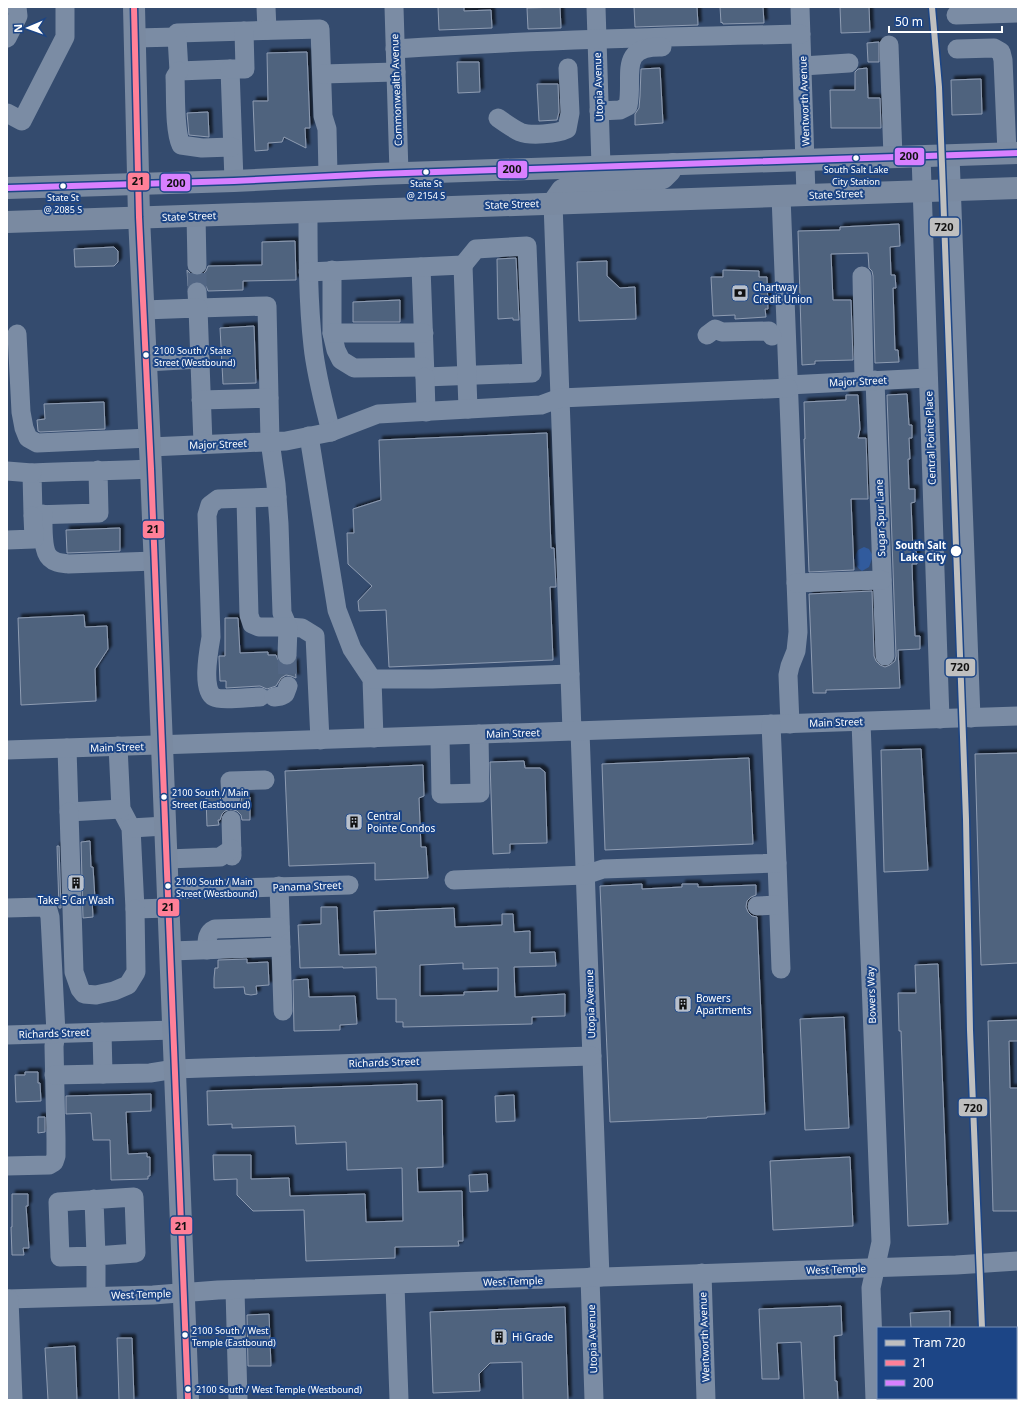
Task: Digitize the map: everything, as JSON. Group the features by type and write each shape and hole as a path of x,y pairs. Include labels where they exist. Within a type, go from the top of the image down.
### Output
{"main road":[{"path":"134,7 140,217 176,1069 188,1400"},
{"path":"7,188 234,181 328,175 1012,153"},
{"path":"553,203 562,190 566,188 646,182 663,178 670,171 673,164"},
{"name":"State Street","path":"7,222 1018,188"}],"street":[{"path":"7,38 18,16 17,7"},
{"path":"7,113 22,121 65,37 65,7"},
{"path":"266,7 267,30"},
{"name":"Commonwealth Avenue","path":"394,7 399,173"},
{"name":"Utopia Avenue","path":"596,7 601,166"},
{"name":"Wentworth Avenue","path":"800,7 806,196"},
{"path":"956,15 1018,13"},
{"path":"232,147 202,148 181,145 177,121 175,77 179,71 177,33 320,29 323,116 327,129 328,175"},
{"path":"179,71 246,68 244,31"},
{"path":"395,49 597,39 802,34"},
{"path":"135,38 177,37"},
{"path":"888,46 893,157"},
{"path":"599,111 620,110 628,106 630,97 630,66 633,56 641,49 654,47 684,48"},
{"path":"957,49 994,48 1002,52 1012,113 1012,153"},
{"path":"803,66 849,63"},
{"path":"498,118 521,132 532,134 560,133 567,129 570,113 568,68"},
{"path":"230,69 234,181"},
{"path":"322,74 396,72"},
{"path":"950,155 971,718"},
{"name":"Central Pointe Place","path":"922,156 940,719"},
{"path":"781,196 798,632 796,651 788,675 781,724 777,863 781,969"},
{"name":"Utopia Avenue","path":"553,203 570,674 576,731 585,875 592,1056 595,1277 594,1400"},
{"path":"308,212 308,272 313,346 320,388 331,432"},
{"path":"196,215 197,264"},
{"path":"332,270 332,333 340,360 354,368 467,376 532,373 527,246 476,249 463,265 467,376 468,409"},
{"path":"308,272 463,265"},
{"path":"421,267 426,412"},
{"name":"Sugar Spur Lane","path":"862,276 870,380 885,656"},
{"path":"198,300 203,444"},
{"path":"144,310 198,300 267,306 269,398 278,441 277,497 282,612 288,627 288,655"},
{"path":"711,332 770,334"},
{"path":"332,333 424,333"},
{"name":"Major Street","path":"17,334 21,412 24,428 28,438 37,443 150,442 203,444 278,441 331,432 378,414 541,405 560,398 788,387 870,380 928,378"},
{"path":"146,362 200,359"},
{"path":"201,400 269,398"},
{"path":"309,436 337,610 352,649 372,679 374,738"},
{"path":"7,471 32,473 151,469"},
{"path":"38,515 100,513 98,470"},
{"path":"32,473 38,515 46,554 50,559 68,564 155,561"},
{"path":"274,693 219,698 213,696 208,690 208,655 211,638 207,515 210,505 218,499 277,497"},
{"path":"246,499 249,615 252,624 260,627 302,628 315,636 320,740"},
{"path":"7,540 34,539 38,515"},
{"path":"796,583 882,580"},
{"path":"372,679 570,674"},
{"name":"Main Street","path":"7,750 1018,716"},
{"name":"Bowers Way","path":"861,722 881,1242 871,1288 874,1400"},
{"path":"440,736 441,794 480,793 479,734"},
{"path":"67,748 74,972 80,989 84,994 96,995 114,991 128,985 136,972 131,828 121,809 118,746"},
{"path":"230,789 265,780"},
{"path":"69,812 121,809"},
{"path":"167,858 220,857 232,852 231,820"},
{"path":"131,828 166,826"},
{"path":"454,880 585,875 603,869 777,863"},
{"name":"Panama Street","path":"135,909 168,899 278,886 349,885"},
{"path":"278,886 283,1011"},
{"path":"757,906 778,905"},
{"path":"7,908 43,907 48,910 50,918 56,1033 54,1046 56,1156 54,1162 49,1165 7,1166"},
{"path":"207,950 207,938 210,931 215,929 280,927"},
{"path":"171,951 281,947"},
{"name":"Richards Street","path":"7,1035 174,1030"},
{"path":"102,1032 103,1074"},
{"name":"Richards Street","path":"54,1075 150,1073 176,1069 592,1056"},
{"path":"134,1197 136,1253 96,1256 60,1257 58,1202 134,1197"},
{"path":"94,1199 96,1296"},
{"name":"West Temple","path":"8,1299 1018,1261"},
{"name":"Wentworth Avenue","path":"702,1273 706,1400"},
{"path":"395,1285 399,1400"},
{"path":"235,1290 238,1400"},
{"path":"8,1299 13,1400"}],"shaded area":[{"path":"864,547 869,549 873,556 869,567 862,571 855,564 855,556 858,550"}],"building":[{"path":"438,7 464,7 464,11 491,10 492,28 439,30"},
{"path":"560,7 561,28 528,29 527,8"},
{"path":"634,7 697,7 698,25 635,27"},
{"path":"720,7 763,7 764,23 723,24 722,22 721,23"},
{"path":"840,7 869,7 870,32 841,33"},
{"path":"879,42 879,62 868,62 867,43"},
{"path":"307,52 310,128 305,128 306,148 284,137 282,142 268,143 268,150 255,151 253,101 268,101 267,53"},
{"path":"457,62 479,62 480,92 458,93"},
{"path":"660,68 663,123 635,125 635,114 639,108 641,69"},
{"path":"867,68 868,98 880,98 881,128 831,128 830,90 855,90 855,72 858,69"},
{"path":"981,79 982,114 952,115 951,80"},
{"path":"537,84 558,84 559,112 557,120 539,121"},
{"path":"208,112 209,137 189,135 187,113"},
{"path":"899,224 900,246 890,247 891,275 895,275 896,288 893,288 895,350 898,350 899,362 875,363 873,276 872,271 869,268 868,253 831,254 833,300 851,300 853,360 815,361 815,364 802,365 798,231 840,230 840,227"},
{"path":"295,241 296,280 243,281 243,290 208,291 202,282 197,281 188,286 187,270 192,275 198,276 206,271 208,266 262,265 262,242"},
{"path":"114,247 118,251 118,262 114,266 75,267 74,249"},
{"path":"516,258 519,320 513,320 513,318 498,319 497,259"},
{"path":"607,261 607,276 620,288 635,287 636,319 579,321 577,262"},
{"name":"Chartway Credit Union","path":"723,270 759,271 759,277 767,277 768,309 765,309 766,317 735,319 735,315 713,316 711,277 723,277"},
{"path":"400,300 400,322 353,322 353,302"},
{"path":"254,326 256,383 223,384 220,328"},
{"path":"907,394 909,425 912,425 912,438 909,438 910,459 908,459 909,489 915,489 915,502 911,503 913,551 916,551 917,564 912,564 915,636 920,636 920,649 898,650 900,688 826,690 826,693 813,693 809,594 872,591 874,656 880,665 885,667 895,661 887,395"},
{"path":"846,395 858,395 860,429 858,438 866,438 868,499 851,499 854,570 809,572 804,402 846,400"},
{"path":"104,402 105,429 38,431 37,420 45,419 44,404"},
{"path":"547,433 551,548 554,548 556,587 550,587 553,660 389,667 386,610 359,611 358,601 372,586 348,564 347,533 354,533 353,509 381,500 379,440"},
{"path":"120,528 120,551 67,553 66,530"},
{"path":"84,615 85,627 107,626 108,649 95,669 96,701 21,705 18,618"},
{"path":"225,618 238,618 240,653 268,652 268,655 276,655 282,664 287,666 292,665 295,662 296,678 286,675 281,678 276,686 267,689 260,686 226,688 226,681 220,681 219,658 219,656 225,656"},
{"path":"921,749 928,870 884,872 881,750"},
{"path":"1018,753 1018,963 981,965 975,754"},
{"path":"749,758 753,844 605,850 602,764"},
{"path":"524,761 525,768 540,768 545,772 547,843 510,844 510,853 493,854 490,762"},
{"name":"Central Pointe Condos","path":"423,765 424,796 419,798 421,847 426,847 428,878 375,880 375,863 289,866 285,771"},
{"path":"220,797 222,803 226,807 231,808 237,806 241,802 242,797 250,797 250,820 242,820 241,815 237,811 230,809 222,814 220,820 218,820 219,825 207,826 206,798"},
{"path":"90,841 91,867 93,867 95,899 92,899 93,917 83,918 81,842"},
{"path":"57,846 59,846 61,908 59,908"},
{"name":"Bowers Apartments","path":"642,884 642,889 682,887 682,884 698,884 698,887 756,885 756,895 747,901 746,907 752,916 757,917 765,1114 610,1122 600,886"},
{"path":"321,907 337,907 339,955 376,954 374,911 454,908 455,927 502,925 502,914 513,914 514,932 530,931 530,953 555,952 556,966 514,967 515,997 565,994 565,1016 532,1017 532,1024 403,1027 403,1022 396,1022 396,999 377,999 376,967 300,968 298,925 321,924","holes":["463,963 463,969 498,968 498,991 464,992 464,995 420,996 420,965"]},
{"path":"247,959 247,963 268,962 269,985 256,986 257,994 251,995 245,994 244,987 214,988 215,968 218,968 218,960"},
{"path":"938,964 948,1224 908,1226 901,1031 899,1031 898,993 916,993 915,965"},
{"path":"308,979 309,997 355,996 357,1024 340,1025 340,1030 294,1031 293,980"},
{"path":"844,1017 849,1128 805,1130 800,1019"},
{"path":"1018,1020 1018,1041 1009,1041 1010,1088 1018,1088 1018,1211 993,1211 988,1021"},
{"path":"25,1072 38,1072 41,1101 16,1102 15,1075 25,1075"},
{"path":"417,1084 417,1101 442,1100 443,1167 417,1168 418,1192 462,1191 463,1241 458,1241 459,1246 395,1247 395,1258 306,1261 304,1210 253,1211 237,1195 237,1179 214,1180 213,1155 251,1155 251,1179 289,1178 290,1196 365,1194 366,1222 403,1221 402,1168 347,1170 346,1142 296,1144 295,1126 232,1128 232,1124 208,1125 207,1091"},
{"path":"151,1094 151,1111 126,1112 128,1154 147,1153 147,1157 150,1157 150,1176 148,1176 148,1179 111,1180 110,1140 93,1140 91,1113 66,1114 66,1096"},
{"path":"514,1095 515,1121 496,1122 495,1096"},
{"path":"38,1117 45,1117 45,1132 38,1133"},
{"path":"850,1157 853,1226 773,1230 770,1161"},
{"path":"487,1174 488,1191 470,1192 469,1175"},
{"path":"12,1194 28,1194 28,1206 26,1206 29,1248 23,1248 24,1255 12,1255"},
{"path":"841,1306 842,1335 834,1336 835,1381 837,1381 838,1400 804,1400 801,1342 777,1343 779,1379 762,1379 759,1309"},
{"name":"Hi Grade","path":"565,1307 568,1400 523,1400 522,1362 490,1363 479,1374 480,1391 433,1393 430,1312"},
{"path":"950,1311 950,1327 911,1327 910,1313"},
{"path":"269,1314 271,1366 248,1366 247,1315"},
{"path":"117,1338 132,1338 134,1400 119,1400"},
{"path":"75,1346 77,1400 48,1400 45,1348"}],"tunnel":[{"path":"197,265 197,292"},
{"path":"287,655 288,686"}],"tram line":[{"name":"720","path":"932,7 939,87 943,191 966,819 970,1030 982,1327"}],"transit line":[{"name":"21","path":"134,7 139,217 151,469 188,1400"},
{"name":"200","path":"7,188 234,181 376,174 1018,153"}],"place":[{"name":"South Salt Lake City Station","path":"856,158"},
{"name":"State St @ 2154 S","path":"426,172"},
{"name":"State St @ 2085 S","path":"63,186"},
{"name":"Chartway Credit Union","path":"740,293"},
{"name":"2100 South / State Street (Westbound)","path":"146,355"},
{"name":"South Salt Lake City","path":"956,551"},
{"name":"2100 South / Main Street (Eastbound)","path":"164,797"},
{"name":"Central Pointe Condos","path":"354,822"},
{"name":"Take 5 Car Wash","path":"76,883"},
{"name":"2100 South / Main Street (Westbound)","path":"168,886"},
{"name":"Bowers Apartments","path":"683,1004"},
{"name":"2100 South / West Temple (Eastbound)","path":"185,1335"},
{"name":"Hi Grade","path":"499,1337"},
{"name":"2100 South / West Temple (Westbound)","path":"188,1389"}]}
